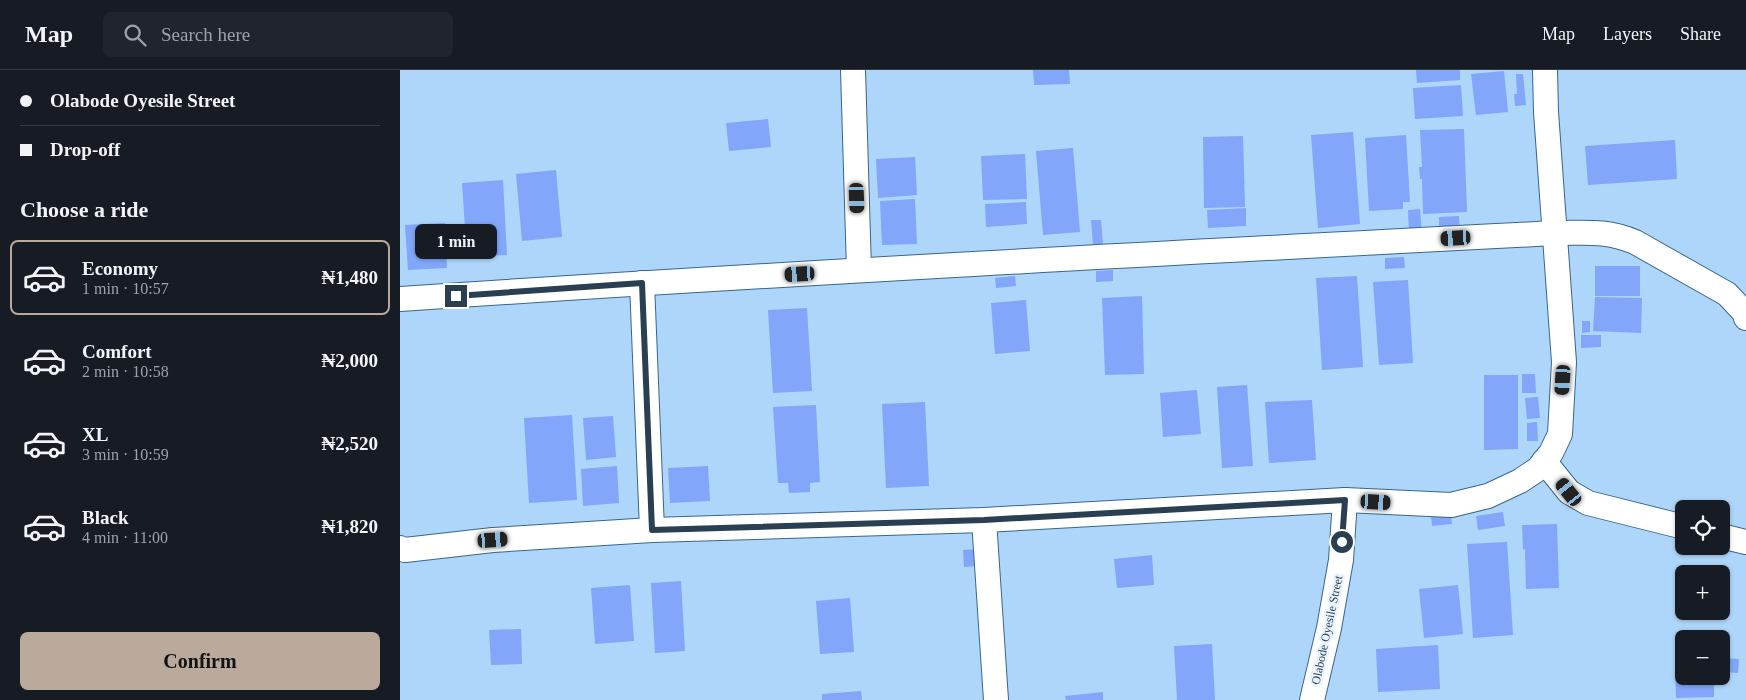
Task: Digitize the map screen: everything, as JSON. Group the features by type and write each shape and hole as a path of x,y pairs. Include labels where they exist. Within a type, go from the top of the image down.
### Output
{"street":[{"path":"853,70 859,270"},
{"path":"400,548 405,550 493,540 652,530 984,520 1345,500 1451,505 1488,496 1538,470 1551,454 1560,434 1564,362 1546,112 1546,70"},
{"path":"400,299 859,270 1556,233 1604,233 1635,242 1727,294 1742,305"},
{"path":"642,283 652,530"},
{"path":"1544,462 1569,492 1588,503 1675,525"},
{"name":"Olabode Oyesile Street","path":"1312,700 1329,628 1341,560 1345,500"},
{"path":"984,520 996,700"},
{"path":"1730,538 1746,542"}],"building":[{"path":"1033,70 1069,70 1070,84 1034,85"},
{"path":"1416,70 1460,70 1460,80 1417,83"},
{"path":"1504,71 1508,112 1476,115 1471,74"},
{"path":"1516,74 1523,74 1526,105 1515,106 1514,94 1517,94"},
{"path":"1461,85 1463,116 1415,119 1413,88"},
{"path":"768,119 771,147 729,151 726,123"},
{"path":"1464,129 1467,212 1423,214 1422,179 1420,179 1419,167 1422,167 1420,130"},
{"path":"1353,132 1360,224 1318,228 1311,135"},
{"path":"1406,135 1410,202 1403,202 1403,209 1369,211 1365,138"},
{"path":"1243,136 1245,207 1204,208 1203,137"},
{"path":"1675,140 1677,179 1588,185 1585,146"},
{"path":"1073,148 1080,232 1043,235 1036,151"},
{"path":"1025,154 1027,199 983,200 981,156"},
{"path":"915,157 917,195 878,198 876,159"},
{"path":"556,170 562,237 522,241 516,174"},
{"path":"503,180 507,255 467,257 462,183"},
{"path":"915,199 917,244 882,245 880,201"},
{"path":"1026,202 1027,224 986,227 985,204"},
{"path":"1246,208 1246,226 1208,228 1207,210"},
{"path":"1420,209 1422,234 1409,234 1408,210"},
{"path":"1459,216 1460,231 1439,232 1439,217"},
{"path":"1091,220 1101,220 1103,244 1093,245"},
{"path":"445,223 447,268 408,270 405,225"},
{"path":"1404,257 1405,268 1385,269 1385,258"},
{"path":"1595,266 1640,266 1640,296 1595,296"},
{"path":"1113,270 1113,281 1096,282 1096,271"},
{"path":"1015,276 1016,286 996,288 995,278"},
{"path":"1357,276 1363,367 1322,370 1316,278"},
{"path":"1408,280 1413,363 1379,365 1373,282"},
{"path":"1142,296 1144,374 1105,375 1102,298"},
{"path":"1595,297 1642,298 1641,333 1593,331"},
{"path":"1026,300 1030,351 995,354 991,303"},
{"path":"807,308 812,391 773,393 768,310"},
{"path":"1582,321 1590,321 1590,332 1582,333"},
{"path":"1581,335 1601,335 1601,347 1581,348"},
{"path":"1522,374 1535,374 1536,393 1522,393"},
{"path":"1484,375 1518,375 1518,449 1484,450"},
{"path":"1247,385 1253,466 1222,468 1217,387"},
{"path":"1197,390 1201,434 1163,437 1160,393"},
{"path":"1538,397 1540,418 1527,419 1525,398"},
{"path":"1312,400 1316,460 1269,463 1265,402"},
{"path":"925,402 929,486 886,488 882,404"},
{"path":"816,405 820,482 810,483 810,492 789,493 788,483 778,483 773,407"},
{"path":"572,415 577,500 529,503 524,418"},
{"path":"613,416 616,457 586,460 583,418"},
{"path":"1537,422 1538,441 1527,441 1527,423"},
{"path":"617,466 619,503 583,506 581,469"},
{"path":"708,466 710,501 670,503 668,468"},
{"path":"1503,512 1505,526 1478,530 1476,516"},
{"path":"1451,515 1452,524 1432,526 1431,516"},
{"path":"1557,524 1559,588 1526,589 1522,525"},
{"path":"1507,542 1513,635 1473,638 1467,544"},
{"path":"976,549 977,566 964,567 963,550"},
{"path":"1152,555 1154,585 1117,588 1114,559"},
{"path":"681,581 685,651 655,653 651,583"},
{"path":"630,585 634,641 595,644 591,588"},
{"path":"1458,585 1463,634 1424,638 1419,589"},
{"path":"850,598 854,652 820,654 816,601"},
{"path":"521,629 522,664 491,665 489,630"},
{"path":"1212,644 1215,700 1177,700 1174,646"},
{"path":"1438,645 1440,689 1378,692 1376,649"},
{"path":"1730,658 1739,659 1738,673 1730,673"},
{"path":"1676,685 1714,685 1714,697 1676,698"},
{"path":"861,691 862,700 822,700 822,694"},
{"path":"1103,692 1103,700 1066,700 1065,696"}],"route":[{"path":"456,296 642,283 652,530 984,520 1345,500 1342,542"}]}
